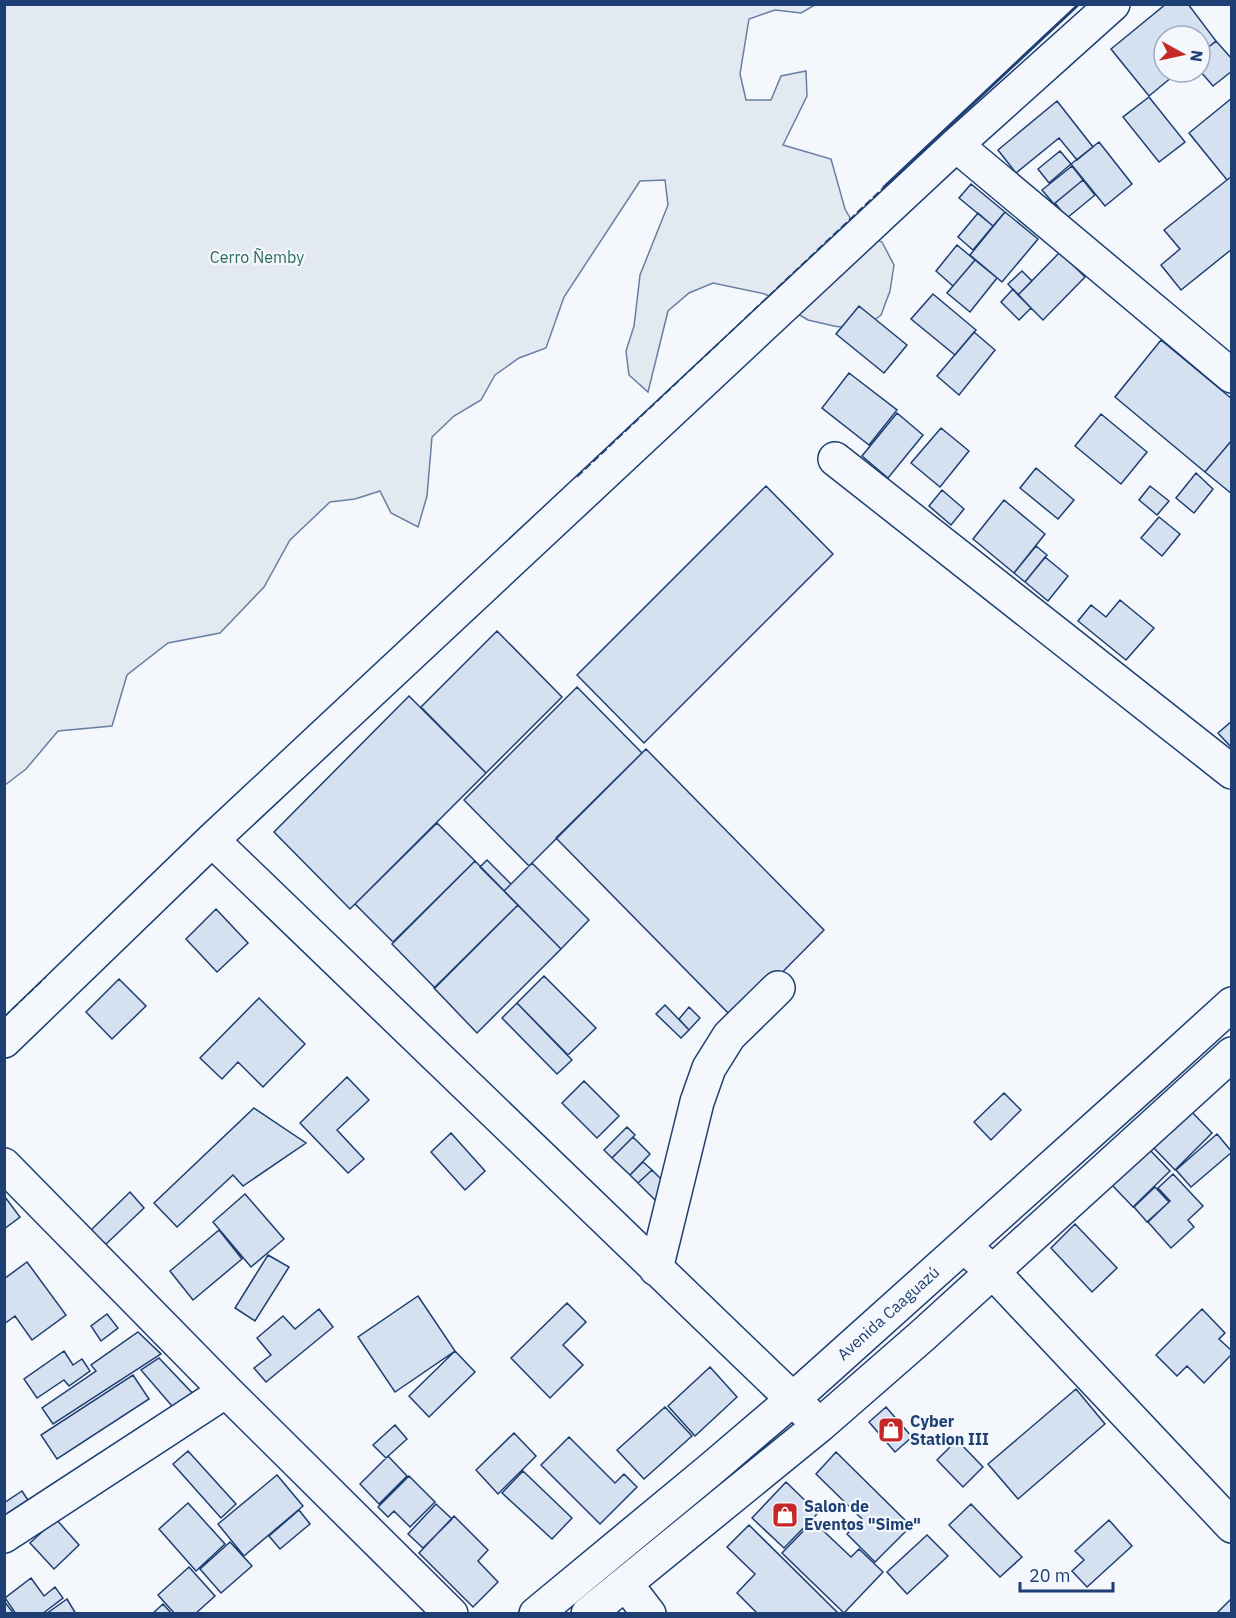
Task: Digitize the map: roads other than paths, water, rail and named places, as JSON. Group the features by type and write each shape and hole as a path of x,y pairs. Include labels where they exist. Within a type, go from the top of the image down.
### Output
{"street":[{"path":"4,1041 212,840 956,145 1113,4"},
{"path":"956,145 1232,376"},
{"path":"835,459 1232,772"},
{"path":"212,840 820,1425"},
{"path":"656,1269 697,1102 709,1068 729,1036 778,988"},
{"name":"Avenida Caaguazú","path":"536,1614 792,1400 1232,1004"},
{"path":"588,1614 820,1425 922,1336 1232,1054"},
{"path":"4,1165 226,1391 451,1614"},
{"path":"963,1246 992,1271 1232,1526"},
{"path":"4,1536 226,1391"},
{"path":"626,1584 649,1614"}],"place":[{"name":"Cyber Station III","path":"891,1430"},
{"name":"Salon de Eventos \"Sime\"","path":"785,1515"}],"park label":[{"name":"Cerro Ñemby","path":"257,257"}]}
